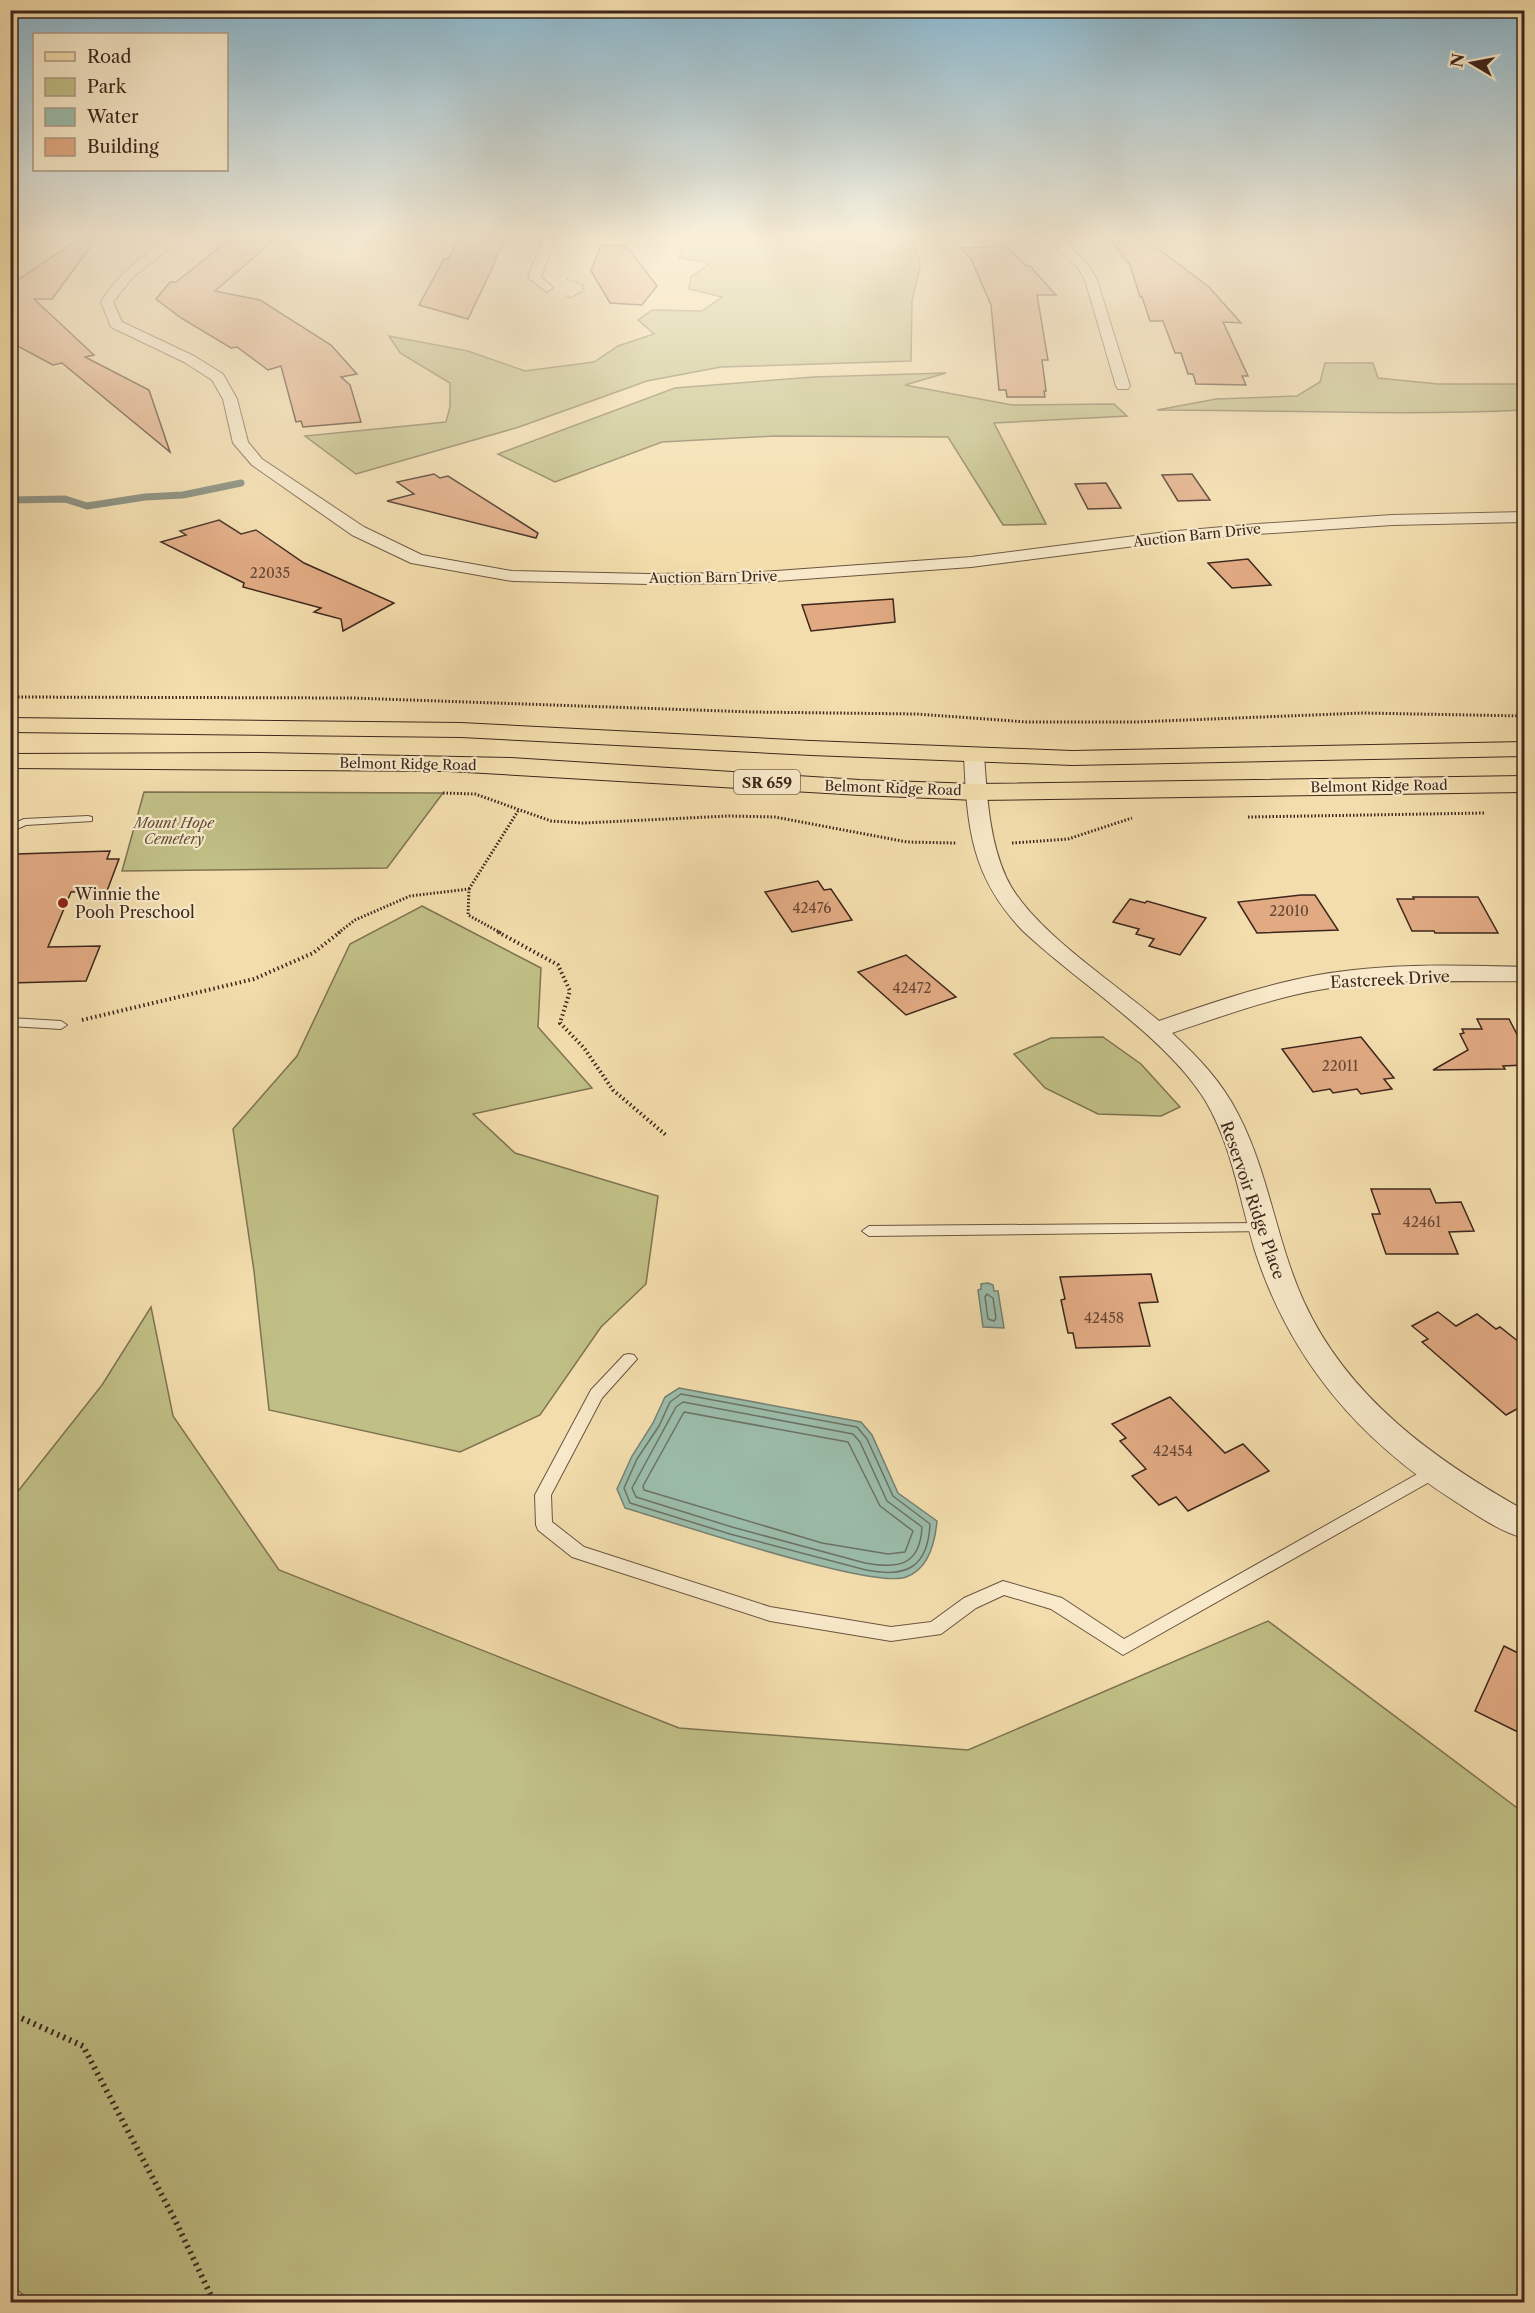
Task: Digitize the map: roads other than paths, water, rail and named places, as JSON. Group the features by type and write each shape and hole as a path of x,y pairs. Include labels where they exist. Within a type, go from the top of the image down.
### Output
{"main road":[{"name":"SR 659","path":"10,725 461,730 1072,758 1524,749"},
{"name":"Belmont Ridge Road","path":"10,761 512,766 904,790 976,792 1524,784"}],"street":[{"name":"Auction Barn Drive","path":"162,346 218,377 230,399 240,443 257,462 358,531 417,559 513,576 649,579 749,578 972,562 1166,537 1257,529 1392,520 1524,518"},
{"path":"1111,346 1123,386"},
{"name":"Reservoir Ridge Place","path":"974,755 976,792 988,862 996,880 1014,908 1191,1066 1215,1098 1233,1132 1262,1228 1294,1317 1333,1377 1376,1426 1434,1472 1483,1504 1524,1525"},
{"name":"Eastcreek Drive","path":"1155,1032 1291,988 1338,980 1398,975 1524,974"}],"lane":[{"path":"10,829 24,822 88,819"},
{"path":"10,1022 61,1025"},
{"path":"868,1231 1262,1228"},
{"path":"629,1359 596,1394 543,1495 544,1525 578,1552 770,1614 891,1634 935,1629 970,1603 1003,1588 1056,1603 1123,1648 1434,1472"}],"water":[{"path":"981,1284 993,1285 994,1291 998,1291 1004,1328 983,1327 978,1290 981,1289"},
{"path":"679,1388 861,1422 872,1435 898,1493 937,1521 935,1538 925,1562 914,1573 906,1577 886,1578 854,1574 770,1552 625,1508 617,1489 632,1456 653,1423 665,1397"}],"waterway":[{"path":"10,500 65,499 87,506 145,497 183,495 241,483"}],"place":[{"name":"Winnie the Pooh Preschool","path":"63,903"}],"park label":[{"name":"Mount Hope Cemetery","path":"174,832"}]}
